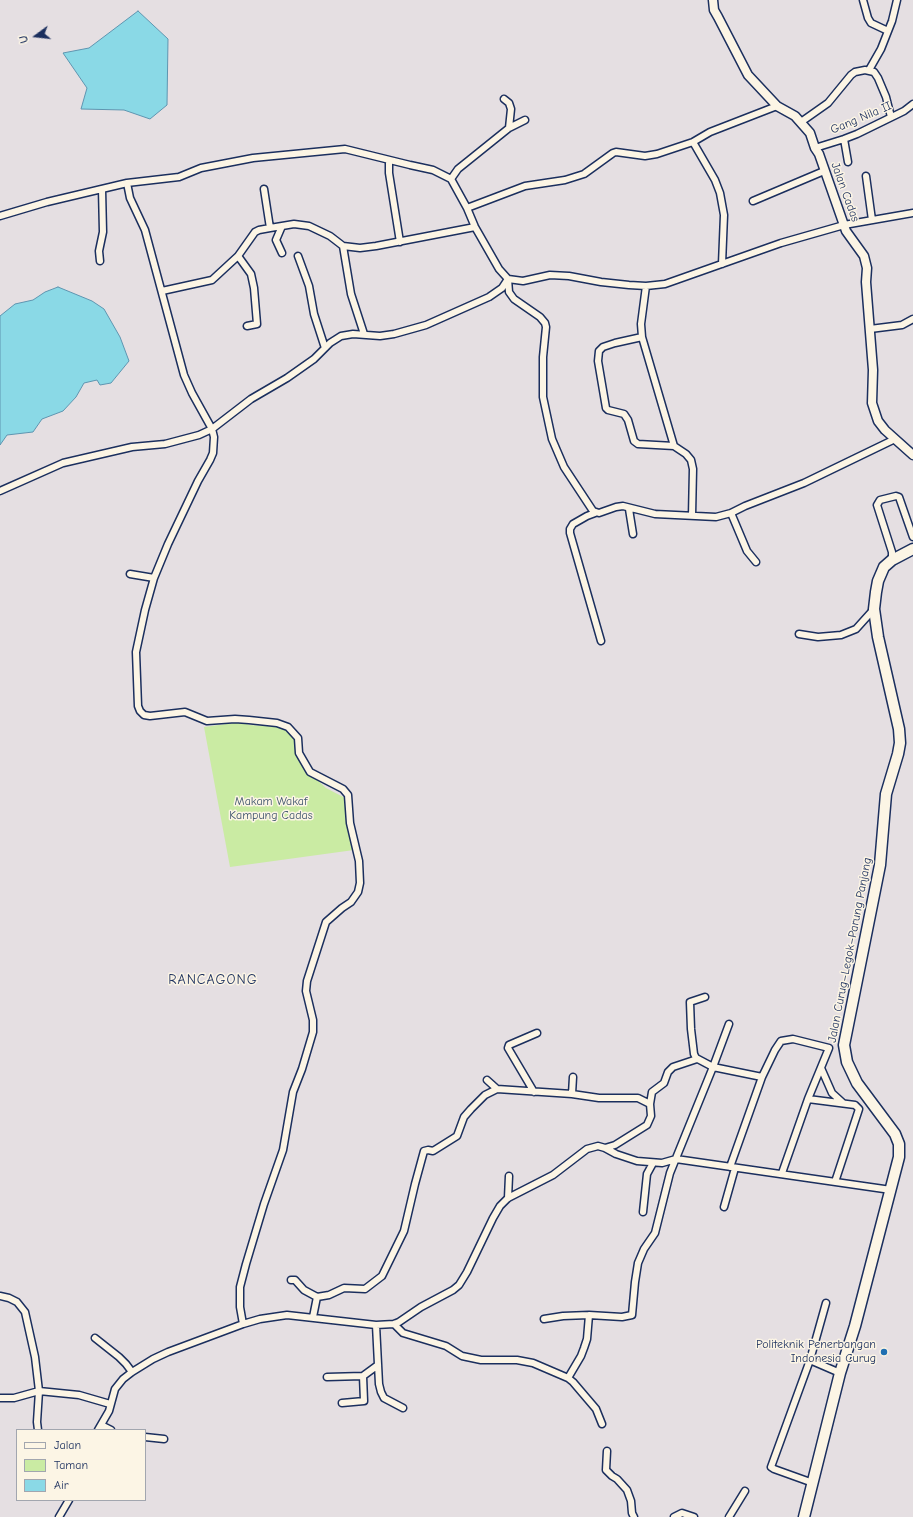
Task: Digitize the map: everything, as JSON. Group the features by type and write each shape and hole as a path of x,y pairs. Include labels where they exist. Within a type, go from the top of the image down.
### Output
{"main road":[{"name":"Jalan Curug–Legok–Parung Panjang","path":"804,1517 840,1373 855,1326 899,1157 898,1140 891,1127 870,1101 850,1070 844,1045 880,865 886,794 900,743 899,729 878,637 874,609 878,581 884,567 892,560 913,549"}],"street":[{"name":"Jalan Cadas","path":"713,0 716,14 748,75 777,106 788,111 810,132 844,225 850,237 862,251 866,260 873,370 872,403 878,421 913,455"},
{"path":"863,0 871,23 888,31"},
{"path":"869,70 881,49 892,21 897,0"},
{"path":"801,122 828,103 851,75 860,70 869,70 874,72 878,78 886,97 891,117"},
{"path":"504,99 509,103 511,109 509,128"},
{"name":"Gang Nila II","path":"815,148 844,139 904,111 913,104"},
{"path":"467,208 525,186 565,180 584,174 616,152 645,156 657,154 693,142 723,126 777,106"},
{"path":"451,179 458,169 509,128 525,120"},
{"path":"844,139 848,162"},
{"path":"693,142 715,180 720,193 724,214 722,264"},
{"path":"0,216 47,202 127,183 179,177 201,168 252,158 345,149 389,161 433,170 451,179 467,208 475,227 499,268 508,279 509,292 514,299 540,316 545,323 543,397 552,439 564,467 591,509 595,512"},
{"path":"389,161 389,173 400,242"},
{"path":"753,201 824,171"},
{"path":"866,176 872,220"},
{"path":"127,183 130,198 145,230 184,375 212,429 214,444 210,460 198,481 154,578 136,652 138,706 144,715 150,716 185,712 207,721 242,719 277,723 288,727 298,738 299,753 310,772 343,789 348,795 350,823 359,861 360,883 358,892 351,902 326,922 307,981 306,991 313,1020 313,1032 294,1092 283,1150 260,1219 240,1288 240,1307 243,1324"},
{"path":"100,260 99,251 103,232 102,189"},
{"path":"264,189 270,228"},
{"path":"508,279 523,281 550,275 646,286 665,284 781,243 844,225 913,213"},
{"path":"162,291 212,280 238,256 258,230 294,224 309,226 330,236 343,246 360,248 400,242 475,227"},
{"path":"282,226 276,240 282,253"},
{"path":"343,246 351,294 364,334"},
{"path":"238,256 251,274 254,288 256,324 247,326"},
{"path":"298,256 309,286 314,314 325,348"},
{"path":"0,491 63,463 132,447 165,444 183,440 212,429 251,399 287,378 314,359 330,343 341,336 364,334 380,336 394,334 426,325 489,297 502,288 508,279"},
{"path":"646,286 641,324 642,337 674,446"},
{"path":"870,329 902,325 913,318"},
{"path":"642,337 615,343 603,347 599,351 598,361 606,408 624,414 628,420 634,440 638,444 674,446 686,454 691,460 693,469 692,516"},
{"path":"601,641 570,532 573,524 595,512 623,506 629,509 655,514 716,517 731,513 804,483 895,439"},
{"path":"892,560 892,552 877,505 880,500 896,496 899,497 913,536"},
{"path":"629,509 633,534"},
{"path":"731,513 747,551 756,562"},
{"path":"130,574 154,578"},
{"path":"799,634 818,637 842,635 856,629 874,609"},
{"path":"706,997 690,1002 694,1054 697,1059 713,1067 762,1077"},
{"path":"544,1319 563,1316 589,1315 622,1317 632,1315 634,1282 638,1263 644,1249 655,1233 670,1173 729,1024"},
{"path":"534,1092 508,1048 509,1045 537,1033"},
{"path":"724,1207 732,1168 762,1077 781,1041 793,1039 832,1047 808,1099 782,1173"},
{"path":"605,1148 615,1145 647,1125 651,1116 650,1104 652,1092 664,1083 668,1072 673,1067 697,1059"},
{"path":"821,1068 832,1093 843,1104"},
{"path":"572,1094 573,1077"},
{"path":"487,1080 497,1089"},
{"path":"291,1280 295,1280 304,1290 317,1297 329,1295 344,1288 365,1289 382,1276 404,1231 424,1151 433,1151 457,1136 464,1117 470,1109 485,1095 497,1089 572,1094 599,1098 638,1098 650,1104"},
{"path":"808,1099 855,1105 859,1109 835,1182"},
{"path":"100,1428 109,1411 115,1389 122,1379 153,1359 168,1352 243,1324 260,1319 280,1316 313,1317 376,1325 394,1324 426,1304 453,1290 459,1285 467,1272 493,1218 500,1206 508,1198 553,1175 587,1149 598,1146 624,1157 653,1163 662,1163 676,1159 732,1168 782,1173 891,1190"},
{"path":"643,1212 647,1174 653,1163"},
{"path":"508,1198 509,1176"},
{"path":"0,1296 17,1302 26,1312 35,1357 39,1391 38,1429"},
{"path":"313,1317 317,1297"},
{"path":"813,1483 772,1467 810,1360 826,1303"},
{"path":"568,1378 584,1348 588,1334 589,1315"},
{"path":"394,1324 403,1333 446,1346 462,1356 481,1360 517,1360 532,1363 568,1378 596,1409 602,1424"},
{"path":"376,1325 379,1384 383,1396 389,1402 403,1408"},
{"path":"95,1338 119,1357 132,1372"},
{"path":"810,1360 840,1373"},
{"path":"327,1377 363,1376 378,1365"},
{"path":"342,1403 364,1401 363,1376"},
{"path":"0,1398 14,1398 39,1391 79,1395 110,1404"},
{"path":"146,1437 164,1439"},
{"path":"607,1451 606,1470 627,1490 634,1517"},
{"path":"729,1517 744,1491"},
{"path":"60,1517 68,1501"},
{"path":"675,1516 682,1513 694,1517"}],"green space":[{"name":"Makam Wakaf Kampung Cadas","path":"241,722 250,725 280,727 290,731 296,740 299,758 304,768 326,788 349,800 354,850 230,867 204,727"}],"water":[{"path":"138,11 168,39 167,105 150,119 124,110 81,109 87,88 63,53 89,48"},
{"path":"58,287 92,301 104,309 120,337 129,361 111,383 100,385 97,380 84,383 76,397 63,411 42,419 33,432 7,435 0,445 0,316 15,304 33,300 45,292"}],"place":[{"name":"Politeknik Penerbangan Indonesia Curug","path":"884,1352"}],"district":[{"name":"RANCAGONG","path":"213,980"}]}
